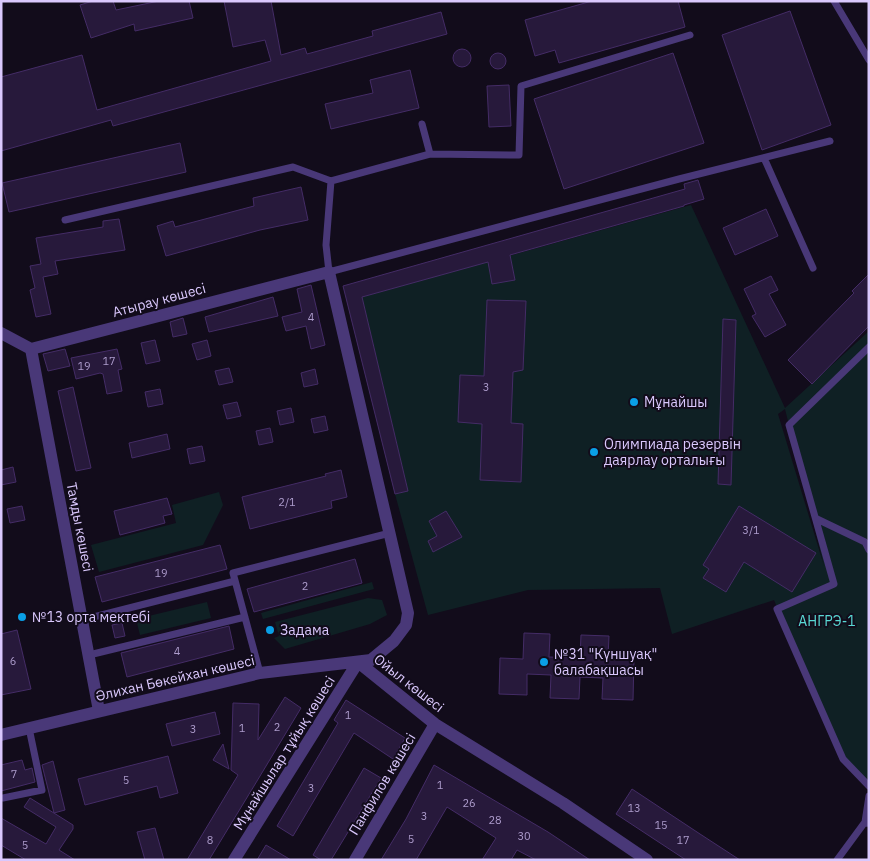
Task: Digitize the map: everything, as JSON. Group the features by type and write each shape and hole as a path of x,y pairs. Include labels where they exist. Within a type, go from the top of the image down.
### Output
{"street":[{"name":"Атырау көшесі","path":"31,349 329,272"},
{"name":"Ойыл көшесі","path":"329,272 408,613 406,625 394,641 371,660 358,662"},
{"path":"1,333 31,349"},
{"name":"Тамды көшесі","path":"31,349 99,711"},
{"name":"Ойыл көшесі","path":"358,662 436,724 647,860"},
{"name":"Әлихан Бөкейхан көшесі","path":"1,735 260,673 358,662"},
{"name":"Мұнайшылар тұйық көшесі","path":"234,860 358,662"},
{"name":"Панфилов көшесі","path":"354,860 436,724"}],"lane":[{"path":"834,1 869,60"},
{"path":"65,220 293,167 331,181 430,154 519,155 521,86 690,35"},
{"path":"422,124 430,154"},
{"path":"331,181 326,245 329,272 830,142"},
{"path":"764,158 814,268"},
{"path":"869,347 789,425 834,584 776,609 843,758 869,786"},
{"path":"817,520 865,542 869,550"},
{"path":"260,673 234,573 390,533"},
{"path":"82,620 235,581"},
{"path":"89,655 245,616"},
{"path":"3,798 42,790 29,728"},
{"path":"838,860 867,823 869,796"}],"green space":[{"name":"Олимпиада резервін даярлау орталығы","path":"691,205 785,408 869,331 869,786 843,759 774,600 672,634 660,588 528,590 428,615 395,494 408,491 362,297","holes":["785,409 824,566 778,414"]},
{"path":"219,492 223,505 203,545 99,572 91,545 176,523 172,505"},
{"path":"372,582 374,589 263,619 261,613"},
{"path":"368,598 382,600 387,615 370,624 285,649 274,638 279,636 275,622"},
{"path":"207,602 211,618 140,635 136,619"}],"building":[{"path":"93,1 113,1 116,10 159,1 189,1 193,18 135,31 134,24 91,38 80,5"},
{"path":"224,1 271,1 281,55 305,48 307,54 373,36 372,31 441,12 447,34 113,126 111,120 1,151 1,77 82,55 97,110 271,61 265,40 233,47"},
{"path":"592,1 678,1 685,27 559,63 555,50 535,56 525,20"},
{"path":"790,11 831,125 762,150 722,35"},
{"path":"462,49 470,54 471,58 466,66 462,67 454,62 453,58 458,50"},
{"path":"495,53 501,53 506,58 504,67 495,69 490,64 490,58"},
{"path":"673,53 704,143 564,189 534,99"},
{"path":"410,70 419,108 331,129 325,104 373,93 370,80"},
{"path":"509,85 511,126 489,127 487,86"},
{"path":"180,143 186,172 9,212 2,183"},
{"path":"698,180 704,199 510,255 515,280 492,284 488,262 362,297 408,491 395,494 343,286 685,189 684,184"},
{"path":"301,187 308,220 260,230 166,256 157,226 173,221 175,227 254,206 253,198"},
{"path":"766,209 778,236 735,255 723,228"},
{"path":"119,219 125,250 55,261 58,274 43,277 51,314 36,317 30,290 35,288 30,266 41,264 36,238 103,227 103,221"},
{"path":"869,274 869,326 812,384 788,360 854,293 852,291"},
{"path":"771,276 778,290 769,294 786,325 765,337 752,316 756,314 744,289"},
{"path":"311,285 325,345 311,349 306,326 286,331 282,317 302,312 297,289"},
{"path":"273,297 278,316 209,332 205,317"},
{"path":"487,300 526,301 523,370 513,372 511,423 523,424 521,482 480,480 482,424 458,422 460,375 484,376"},
{"path":"183,318 187,334 173,337 170,322"},
{"path":"723,319 736,320 731,485 718,484"},
{"path":"155,340 160,361 146,364 141,343"},
{"path":"207,340 211,356 197,360 192,344"},
{"path":"65,349 70,366 48,371 43,354"},
{"path":"117,349 122,369 118,370 122,391 107,394 103,374 100,373 76,379 71,358"},
{"path":"229,368 233,382 219,385 215,371"},
{"path":"315,369 318,384 304,387 301,373"},
{"path":"73,387 91,468 76,471 58,391"},
{"path":"160,389 163,404 148,407 145,392"},
{"path":"237,402 241,416 227,419 223,405"},
{"path":"291,408 294,422 280,425 277,411"},
{"path":"325,416 328,430 314,433 311,419"},
{"path":"270,428 273,442 259,445 256,431"},
{"path":"167,434 170,449 132,458 129,443"},
{"path":"202,446 205,461 190,464 187,449"},
{"path":"13,467 16,482 1,485 1,470"},
{"path":"341,470 347,497 331,501 332,508 250,529 242,497 326,476 325,474"},
{"path":"167,498 172,514 163,516 165,523 120,535 114,511"},
{"path":"22,506 25,520 10,523 7,509"},
{"path":"739,506 816,553 792,592 744,562 726,592 703,578 709,569 703,565"},
{"path":"446,511 462,537 433,552 428,541 437,536 429,521"},
{"path":"220,545 227,569 102,602 95,577"},
{"path":"355,559 362,583 254,612 247,589"},
{"path":"122,623 125,636 115,638 112,625"},
{"path":"229,626 234,649 127,677 121,653"},
{"path":"17,630 31,689 1,695 1,634"},
{"path":"524,633 550,634 549,657 580,658 581,635 609,636 608,657 634,658 633,700 602,699 603,678 580,677 579,699 550,698 551,675 527,674 527,695 499,694 500,658 523,659"},
{"path":"285,697 301,708 209,860 187,860 238,775 231,770 233,703 259,704 258,740"},
{"path":"346,700 405,738 393,759 354,733 293,836 277,826 338,723 334,720"},
{"path":"215,712 220,734 172,746 166,724"},
{"path":"223,744 229,769 213,760"},
{"path":"168,756 178,793 160,798 157,786 85,805 78,779"},
{"path":"22,760 25,770 32,768 35,782 1,791 1,765"},
{"path":"53,761 65,810 54,813 42,765"},
{"path":"434,765 548,832 590,860 536,860 517,850 511,860 482,860 496,838 447,807 416,860 381,860 406,819"},
{"path":"364,768 381,778 331,860 321,860 313,855"},
{"path":"632,789 740,860 686,860 616,814"},
{"path":"30,798 73,825 73,829 59,850 75,860 26,860 1,845 1,818 46,844 56,827 24,807"},
{"path":"155,828 164,860 145,860 137,832"},
{"path":"266,845 291,860 257,860"}],"place":[{"name":"Мұнайшы","path":"634,402"},
{"name":"Олимпиада резервін даярлау орталығы","path":"594,452"},
{"name":"№13 орта мектебі","path":"22,617"},
{"name":"Задама","path":"270,630"},
{"name":"№31 \"Күншуақ\" балабақшасы","path":"544,662"}],"park label":[{"name":"АНГРЭ-1","path":"827,621"}]}
